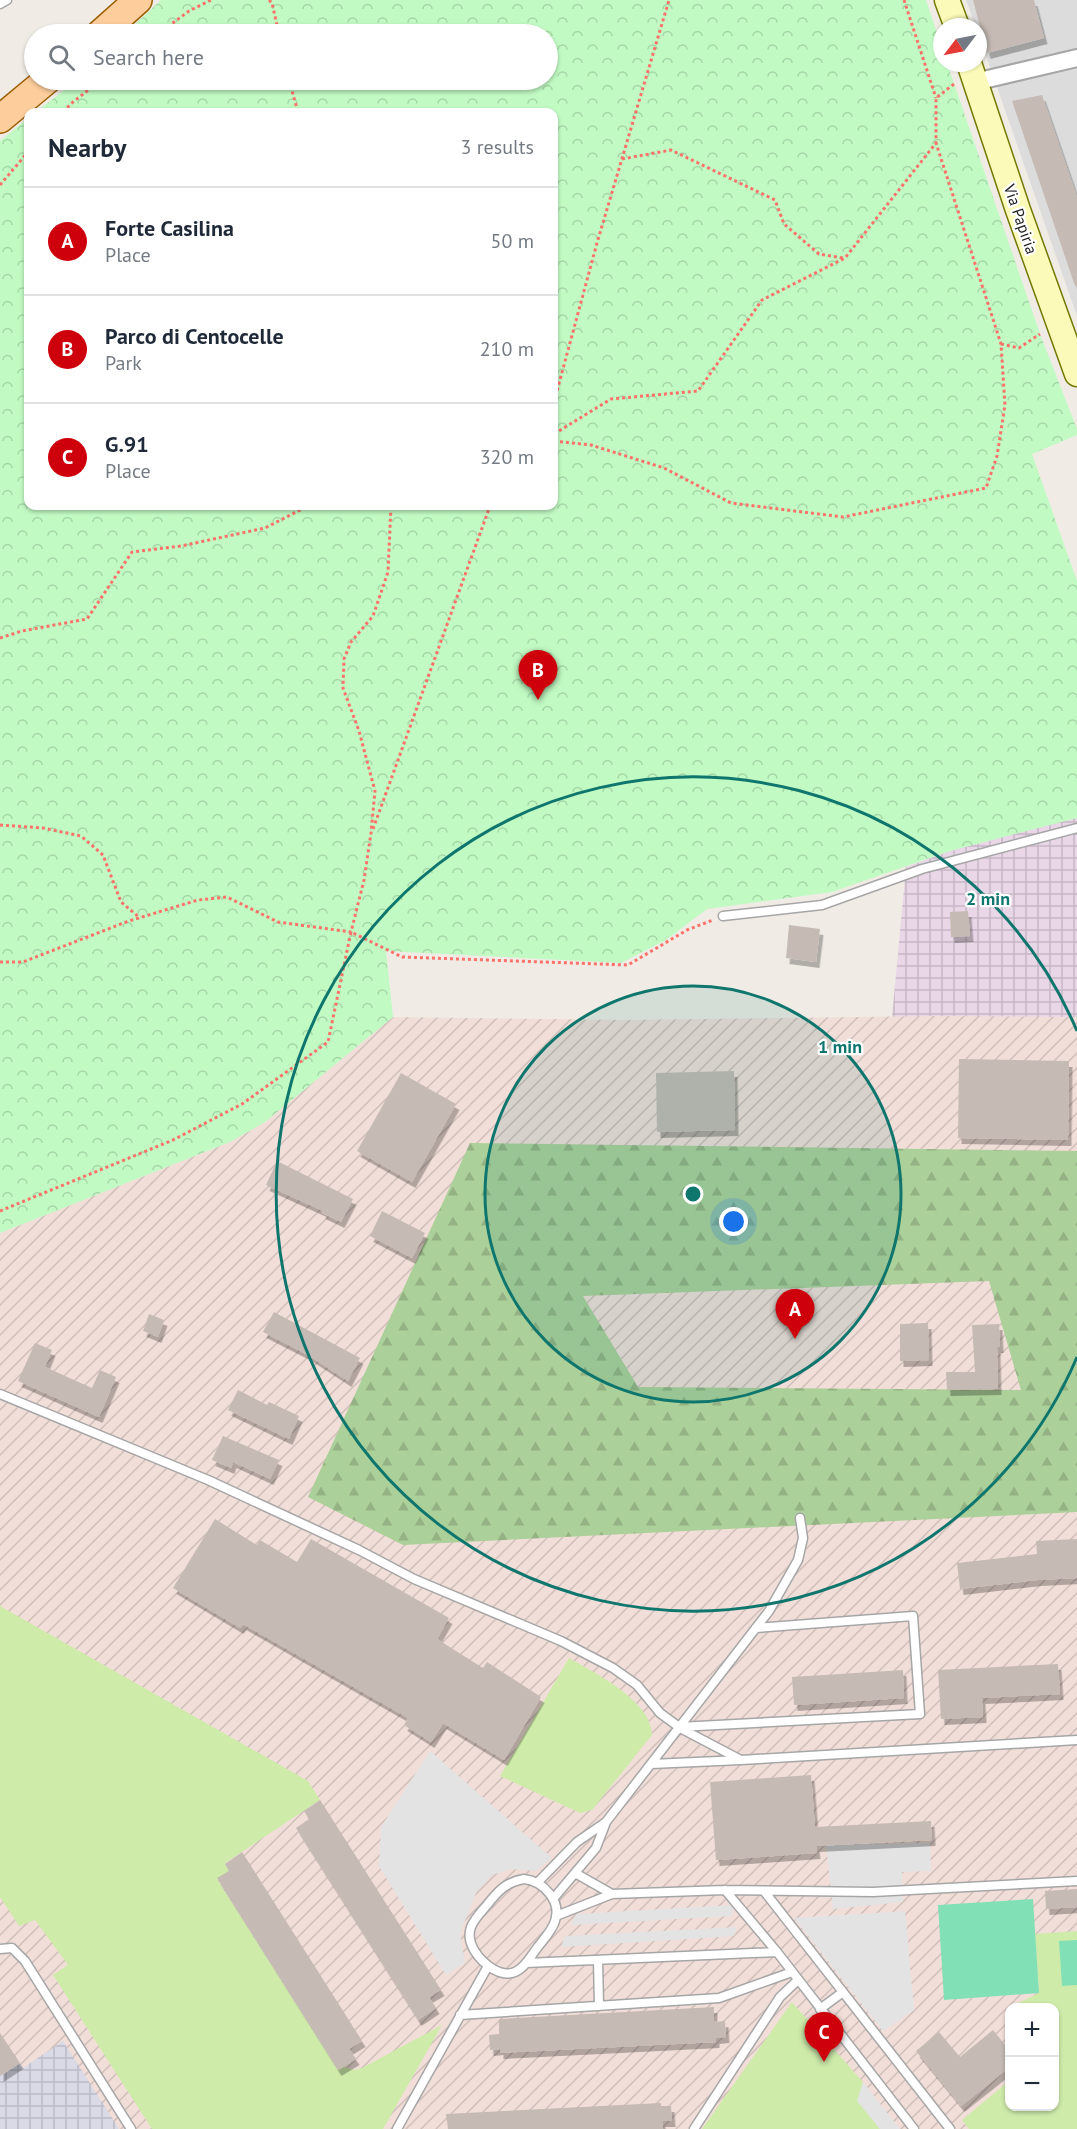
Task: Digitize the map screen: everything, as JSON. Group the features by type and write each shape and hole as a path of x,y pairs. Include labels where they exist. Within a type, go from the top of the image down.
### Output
{"main road":[{"path":"111,24 138,0"},
{"path":"0,119 35,90"}],"street":[{"path":"947,0 954,18"},
{"path":"966,76 1077,58"},
{"name":"Via Papiria","path":"966,76 1073,349 1077,374"}],"lane":[{"path":"0,4 7,0"},
{"path":"723,916 822,905 922,869 1077,828"},
{"path":"0,1394 208,1480 358,1550 414,1579 561,1641 613,1668 638,1686 660,1713 679,1727 741,1760"},
{"path":"553,1899 596,1848 606,1822 769,1611 798,1560 803,1538 801,1518"},
{"path":"679,1727 920,1714 913,1616 756,1628"},
{"path":"651,1764 1077,1740"},
{"path":"537,1883 577,1842 606,1822"},
{"path":"575,1874 612,1894"},
{"path":"524,1879 537,1883 553,1899 557,1910 553,1927 526,1963 515,1972 508,1974 497,1972 477,1955 472,1947 469,1932 473,1922 505,1885 524,1879"},
{"path":"556,1916 612,1894 725,1890 873,1892 1077,1881"},
{"path":"725,1890 777,1952 914,2129"},
{"path":"764,1891 950,2129"},
{"path":"0,1949 12,1948 24,1961 131,2129"},
{"path":"526,1963 777,1952"},
{"path":"598,1960 599,2006"},
{"path":"397,2129 488,1966"},
{"path":"460,2015 719,1998 792,1972"},
{"path":"694,2129 780,1997 798,1980"},
{"path":"820,2009 843,1992"}],"path":[{"path":"171,24 189,11 211,0"},
{"path":"268,0 272,3 277,24"},
{"path":"558,388 669,0"},
{"path":"558,441 591,445 664,468 730,503 843,517 986,488 997,456 1005,405 1000,344 936,143 936,98 904,0"},
{"path":"936,98 966,76"},
{"path":"67,108 88,90"},
{"path":"292,90 297,108"},
{"path":"558,432 611,399 698,391 762,300 844,258 936,143"},
{"path":"622,159 671,150 776,200 784,224 819,254 844,258"},
{"path":"0,185 24,157"},
{"path":"1000,344 1018,348 1040,334"},
{"path":"0,638 22,631 87,619 132,552 182,546 265,528 300,510"},
{"path":"0,1211 173,1140 242,1104 328,1042 364,880 372,833 375,791 359,731 343,688 344,659 351,642 373,616 388,572 391,510"},
{"path":"372,833 489,510"},
{"path":"0,825 44,828 81,836 103,855 121,902 140,918"},
{"path":"0,962 23,962 140,918 198,900 228,897 278,922 351,932 402,957 628,965 687,930 723,916"}],"shaded area":[{"path":"966,0 1077,0 1077,316 987,59 987,18 973,18"},
{"path":"1077,817 1077,1017 892,1017 906,867 950,851"},
{"path":"933,1016 1077,1017 1077,2129 0,2129 0,1233 230,1142 265,1122 393,1017 625,1020"},
{"path":"430,1751 552,1858 536,1871 510,1869 492,1875 476,1893 460,1933 465,1963 446,1975 379,1866 381,1827"},
{"path":"930,1843 931,1871 902,1872 903,1902 833,1909 826,1845"},
{"path":"734,1905 732,1916 571,1925 576,1914"},
{"path":"905,1911 914,2010 883,2031 794,1918"},
{"path":"737,1927 734,1936 561,1947 565,1936"},
{"path":"63,2041 119,2129 0,2129 0,2076 20,2063 23,2068"},
{"path":"863,2082 900,2129 880,2129 857,2101"}],"green space":[{"path":"161,0 926,0 933,21 933,72 950,72 1040,334 1077,429 1077,435 1032,454 1077,581 1077,818 950,851 832,892 707,909 666,940 621,963 386,951 393,1017 265,1122 230,1142 0,1233 0,141 24,121 24,510 558,510 558,108 41,108 64,90 558,90 558,24 136,24"},
{"path":"470,1143 1077,1151 1077,1512 403,1545 308,1497","holes":["989,1281 1021,1390 638,1387 583,1296"]},
{"path":"0,1606 308,1781 320,1800 225,1863 229,1871 217,1879 338,2070 343,2067 355,2070 362,2068 442,2025 383,2129 152,2129 53,1975 68,1965 35,1920 19,1926 0,1897"},
{"path":"569,1658 607,1680 633,1700 650,1723 652,1735 592,1810 580,1813 500,1776"},
{"path":"1033,1899 1039,1993 944,2000 938,1905"},
{"path":"1077,1931 1077,2129 969,2129 962,2120 1005,2084 1005,2111 1059,2111 1059,2003 1018,2003 1039,1993 1035,1934"},
{"path":"1077,1940 1077,1985 1062,1986 1059,1941"},
{"path":"792,2002 863,2082 858,2101 880,2129 702,2129"}],"building":[{"path":"973,0 1034,0 1044,38 987,53 987,18 978,18"},
{"path":"1042,95 1077,197 1077,286 1075,286 1012,101"},
{"path":"968,911 970,936 951,937 950,912"},
{"path":"789,925 820,929 816,962 786,958"},
{"path":"959,1059 1069,1061 1068,1140 958,1138"},
{"path":"734,1071 735,1130 657,1132 656,1073"},
{"path":"401,1073 456,1104 412,1182 357,1151"},
{"path":"277,1161 353,1199 341,1222 322,1213 323,1211 266,1185"},
{"path":"382,1211 425,1233 412,1258 370,1236"},
{"path":"274,1312 360,1358 348,1381 308,1355 263,1332"},
{"path":"149,1314 164,1320 158,1337 143,1331"},
{"path":"928,1323 929,1360 900,1361 900,1324"},
{"path":"999,1324 998,1389 947,1390 946,1372 975,1372 972,1325"},
{"path":"35,1343 52,1350 45,1367 92,1388 100,1370 116,1377 99,1417 18,1381"},
{"path":"238,1390 267,1405 269,1402 299,1416 289,1439 228,1410"},
{"path":"223,1436 279,1460 270,1479 233,1462 231,1468 212,1460"},
{"path":"215,1519 257,1545 260,1540 297,1562 311,1539 449,1618 437,1639 483,1668 487,1662 541,1697 504,1760 443,1723 431,1742 404,1725 408,1718 243,1624 240,1628 173,1588"},
{"path":"1077,1539 1077,1578 960,1589 957,1563 1037,1554 1036,1541"},
{"path":"1058,1664 1060,1694 982,1698 983,1717 941,1719 938,1670"},
{"path":"903,1670 904,1698 794,1705 792,1677"},
{"path":"811,1775 815,1827 931,1821 932,1840 816,1846 817,1853 716,1860 710,1782"},
{"path":"320,1800 441,1990 429,1997 436,2008 418,2020 296,1828 309,1819 304,1811"},
{"path":"242,1852 362,2041 349,2049 356,2059 338,2070 217,1878 229,1871 225,1864"},
{"path":"1077,1889 1077,1907 1046,1909 1045,1891"},
{"path":"714,2007 714,2022 725,2021 726,2037 716,2038 716,2042 500,2053 500,2049 490,2050 489,2035 499,2034 499,2019"},
{"path":"993,2030 1005,2045 1005,2071 961,2106 916,2051 939,2032 960,2057"},
{"path":"0,2033 20,2063 0,2076"},
{"path":"661,2103 661,2106 671,2106 672,2121 662,2121 663,2129 448,2129 446,2114"}],"place":[{"name":"Parco di Centocelle","path":"538,700"},
{"name":"Forte Casilina","path":"795,1339"},
{"name":"G.91","path":"824,2062"}]}
